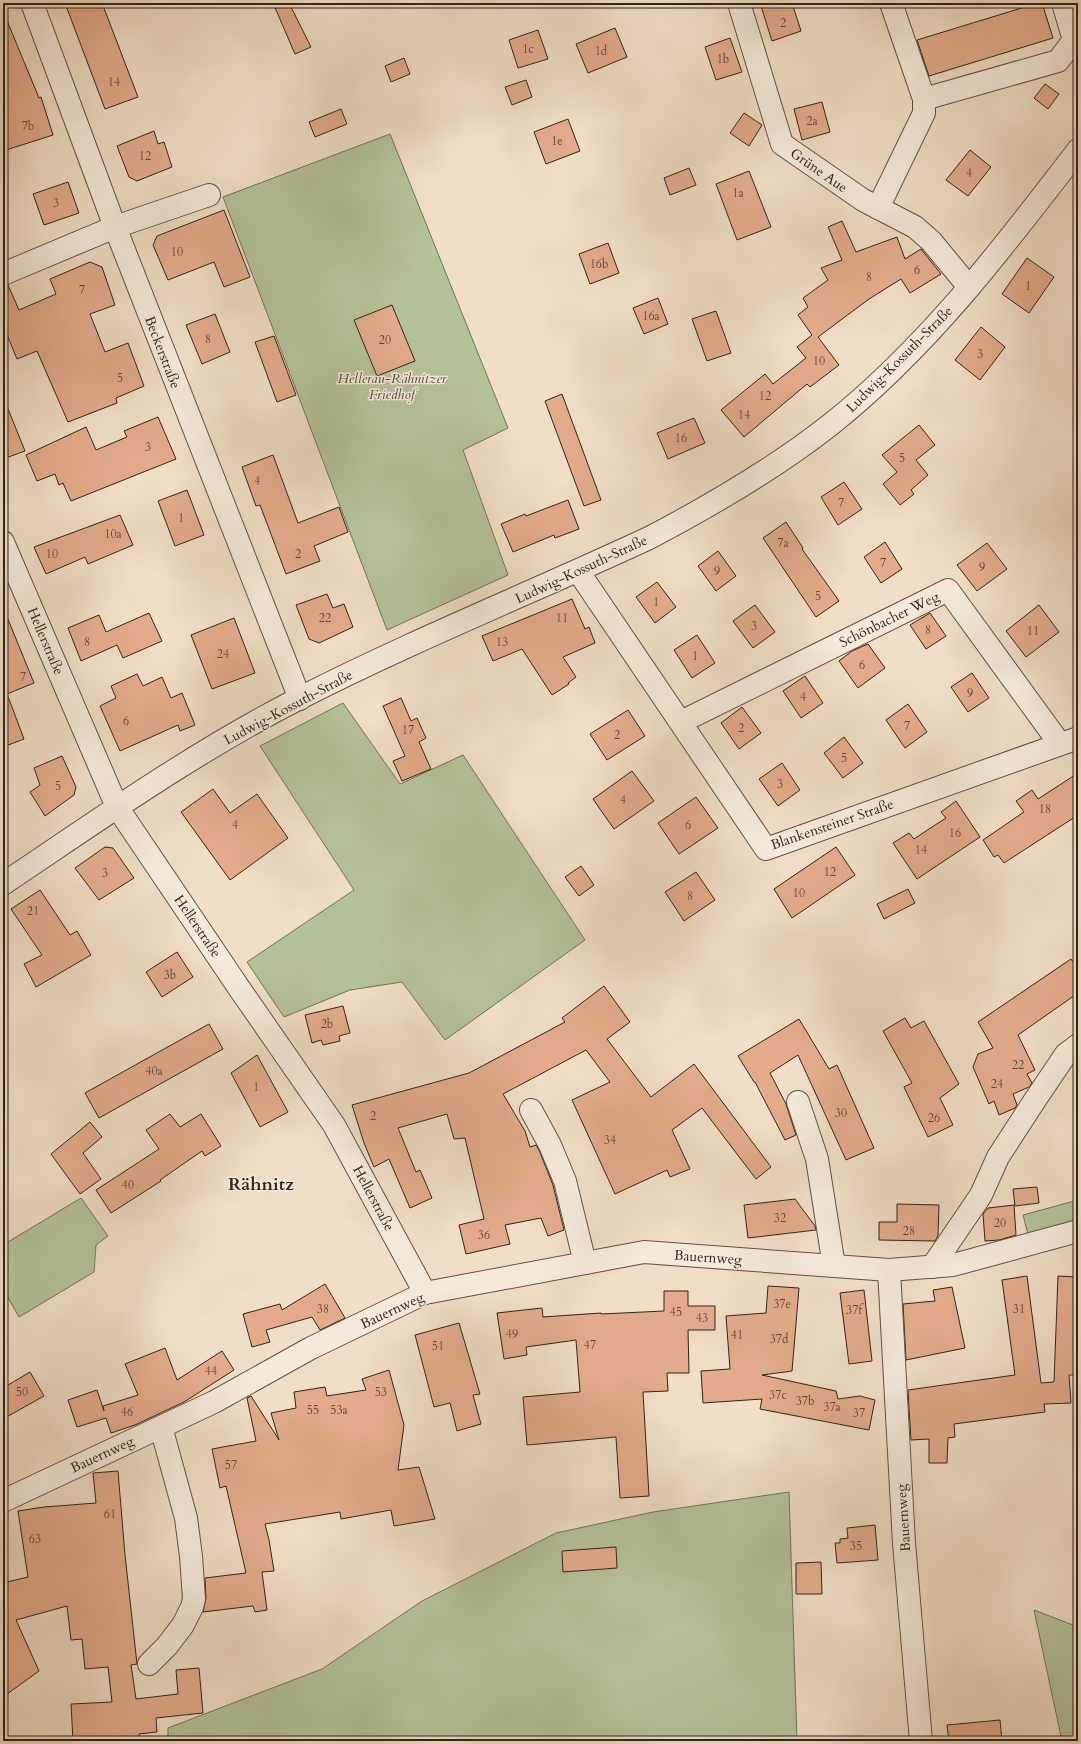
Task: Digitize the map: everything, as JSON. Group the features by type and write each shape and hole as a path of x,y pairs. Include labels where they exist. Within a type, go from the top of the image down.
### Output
{"street":[{"name":"Beckerstraße","path":"32,3 114,228 300,699"},
{"name":"Grüne Aue","path":"739,3 782,144 863,200 915,227 931,241 969,288"},
{"path":"878,208 924,112 924,99 891,3"},
{"path":"924,99 1058,61 1074,40 1063,3"},
{"name":"Ludwig-Kossuth-Straße","path":"3,884 117,807 243,729 410,645 578,571 685,519 756,478 796,451 831,424 882,380 938,322 969,288 1070,168 1078,150"},
{"path":"3,274 114,228 209,195"},
{"name":"Hellerstraße","path":"3,542 117,807 239,988 334,1125 425,1293"},
{"name":"Blankensteiner Straße","path":"578,571 766,849 1069,741"},
{"name":"Schönbacher Weg","path":"681,722 948,590 1069,741"},
{"path":"932,1267 981,1195 998,1157 1035,1100 1066,1054 1078,1045"},
{"path":"798,1102 818,1159 834,1266"},
{"path":"531,1110 550,1145 565,1181 585,1263"},
{"name":"Bauernweg","path":"3,1501 214,1402 311,1348 425,1293 644,1252 889,1270 953,1266 1078,1231"},
{"name":"Bauernweg","path":"889,1270 904,1543 921,1741"},
{"path":"149,1664 167,1646 183,1625 192,1607 194,1599 191,1556 186,1518 161,1427"}],"green space":[{"name":"Hellerau-Rähnitzer Friedhof","path":"390,134 508,428 463,450 508,575 387,630 223,197"},
{"path":"343,703 400,784 463,755 585,940 445,1040 402,982 350,990 284,1017 247,962 354,890 260,746"},
{"path":"81,1198 108,1236 96,1245 94,1272 19,1317 3,1289 3,1245"},
{"path":"1078,1200 1078,1220 1028,1234 1023,1215"},
{"path":"789,1492 797,1741 168,1741 168,1728 322,1669 422,1601 556,1533 653,1512"},
{"path":"1034,1610 1078,1627 1078,1741 1062,1741"}],"building":[{"path":"65,3 102,3 138,97 105,109"},
{"path":"273,3 289,3 311,47 295,54"},
{"path":"760,3 792,3 801,31 772,41"},
{"path":"1042,3 1053,38 929,76 917,40"},
{"path":"3,11 39,98 41,97 53,135 3,151"},
{"path":"615,28 627,57 588,73 576,44"},
{"path":"538,30 548,59 518,68 509,40"},
{"path":"730,38 742,72 716,80 705,47"},
{"path":"404,58 410,74 391,82 385,66"},
{"path":"526,80 532,97 512,105 505,87"},
{"path":"1045,84 1059,94 1048,109 1034,98"},
{"path":"822,102 830,132 802,140 794,109"},
{"path":"341,109 347,124 315,137 309,122"},
{"path":"744,113 762,125 749,146 730,133"},
{"path":"568,119 580,151 546,164 534,132"},
{"path":"154,131 158,144 164,142 172,167 137,181 129,177 117,146"},
{"path":"970,150 991,167 968,196 946,180"},
{"path":"689,168 696,185 670,195 664,178"},
{"path":"749,171 771,227 737,240 716,184"},
{"path":"68,182 79,213 44,225 33,194"},
{"path":"224,210 250,277 224,287 214,262 168,280 153,245 157,236"},
{"path":"842,221 856,252 897,237 905,259 921,249 941,274 910,293 901,279 869,299 818,337 839,365 810,387 807,384 744,437 721,410 765,374 773,384 806,358 797,347 812,335 798,315 808,307 803,298 828,280 821,268 842,260 828,227"},
{"path":"608,243 619,273 590,284 579,254"},
{"path":"1027,258 1054,277 1029,313 1002,294"},
{"path":"90,262 102,267 115,305 90,314 105,352 128,343 144,386 116,398 117,403 68,422 37,351 17,359 3,325 3,286 8,285 19,310 56,294 50,279"},
{"path":"658,298 668,324 644,334 633,308"},
{"path":"392,305 415,361 377,376 354,320"},
{"path":"716,311 731,353 707,361 692,319"},
{"path":"215,314 230,352 202,364 186,325"},
{"path":"981,327 1005,347 980,380 955,360"},
{"path":"274,336 296,395 277,402 255,342"},
{"path":"562,394 601,500 584,506 545,401"},
{"path":"3,399 25,451 3,459"},
{"path":"158,417 176,459 71,501 63,483 59,485 55,474 37,481 26,455 86,427 96,450 127,437 124,431"},
{"path":"694,418 705,443 668,459 657,433"},
{"path":"919,425 935,445 916,460 928,475 911,490 914,494 900,505 883,484 897,472 882,455"},
{"path":"273,455 298,523 339,507 348,532 314,546 320,561 286,574 260,505 256,506 242,467"},
{"path":"844,482 862,509 838,525 821,497"},
{"path":"187,490 204,535 175,546 158,501"},
{"path":"568,500 579,529 555,538 554,535 513,552 501,524 525,514 526,516"},
{"path":"120,515 133,545 88,564 85,557 46,574 34,547"},
{"path":"786,522 803,548 802,549 839,601 816,617 763,538"},
{"path":"885,542 902,569 881,583 864,557"},
{"path":"987,543 1007,569 977,591 957,565"},
{"path":"718,551 736,576 716,591 698,566"},
{"path":"657,582 676,607 655,623 636,597"},
{"path":"327,594 333,608 344,604 353,627 319,643 309,639 296,605"},
{"path":"572,599 585,629 589,627 595,643 563,657 576,677 568,683 569,684 552,695 522,649 493,661 482,636"},
{"path":"755,605 775,632 753,648 733,621"},
{"path":"1039,605 1059,632 1026,657 1006,631"},
{"path":"3,607 34,683 7,694 24,739 3,747"},
{"path":"149,613 162,641 123,658 117,645 81,661 68,628 99,615 106,632"},
{"path":"930,613 946,636 926,649 910,625"},
{"path":"234,618 255,673 212,689 191,635"},
{"path":"697,635 715,663 692,678 674,650"},
{"path":"868,644 885,668 858,688 839,661 852,651"},
{"path":"972,673 989,698 968,712 951,687"},
{"path":"137,674 143,686 162,677 171,698 182,693 195,725 180,731 178,725 120,751 100,706 116,698 111,686"},
{"path":"805,676 823,703 801,718 783,691"},
{"path":"401,698 411,721 417,718 426,738 419,742 431,769 402,781 393,761 405,756 383,706"},
{"path":"908,704 927,732 905,748 886,720"},
{"path":"742,707 761,733 739,749 721,723"},
{"path":"628,710 645,736 607,760 590,734"},
{"path":"844,737 863,763 843,778 824,753"},
{"path":"62,756 76,787 74,795 45,816 30,792 40,785 34,768"},
{"path":"782,763 800,790 778,806 759,779"},
{"path":"632,771 654,801 614,829 593,799"},
{"path":"1078,773 1078,815 1004,863 998,855 994,857 983,840 1024,812 1016,801 1032,790 1038,799"},
{"path":"213,789 230,813 257,794 288,838 230,880 181,812"},
{"path":"696,797 718,828 679,854 658,823"},
{"path":"956,801 980,837 917,879 893,843 909,833 914,839 946,818 941,812"},
{"path":"105,847 113,848 134,878 99,900 75,868"},
{"path":"836,847 855,875 792,918 774,889"},
{"path":"581,866 594,885 579,896 565,877"},
{"path":"696,872 715,900 684,921 665,892"},
{"path":"908,889 915,903 884,919 877,904"},
{"path":"40,890 70,935 77,931 91,955 36,987 24,964 42,955 11,909"},
{"path":"177,952 193,977 162,997 146,972"},
{"path":"1071,959 1078,969 1078,993 1018,1035 1035,1070 1027,1074 1032,1083 1029,1087 1013,1094 1017,1105 1015,1108 999,1115 994,1101 989,1104 973,1067 978,1054 993,1048 978,1022"},
{"path":"604,986 630,1022 607,1039 651,1097 694,1064 771,1167 756,1179 702,1108 672,1130 690,1169 670,1177 667,1170 615,1194 572,1100 610,1082 586,1050 503,1094 525,1131 530,1147 536,1145 539,1150 553,1185 564,1230 548,1236 541,1218 505,1225 510,1244 466,1254 459,1225 484,1219 465,1138 454,1139 447,1114 398,1128 416,1172 420,1170 432,1198 410,1208 389,1159 374,1167 364,1143 352,1105 469,1073 565,1022 562,1018"},
{"path":"343,1006 350,1033 339,1036 340,1041 323,1045 321,1040 312,1043 305,1015"},
{"path":"905,1018 911,1028 924,1021 959,1084 940,1098 953,1125 928,1137 904,1087 912,1083 883,1031"},
{"path":"799,1019 829,1069 837,1065 874,1148 846,1160 798,1055 770,1073 786,1104 796,1135 785,1140 755,1082 738,1056"},
{"path":"209,1024 223,1049 99,1118 85,1093"},
{"path":"257,1055 288,1112 260,1127 231,1073"},
{"path":"170,1114 180,1127 201,1114 221,1146 205,1156 202,1151 160,1180 161,1181 111,1213 96,1190 159,1149 146,1130"},
{"path":"90,1122 102,1137 83,1153 101,1179 80,1194 51,1154"},
{"path":"1037,1187 1039,1203 1015,1206 1013,1189"},
{"path":"795,1199 815,1226 816,1230 748,1238 744,1205"},
{"path":"897,1204 939,1205 938,1236 935,1241 879,1240 879,1222 897,1222"},
{"path":"1014,1205 1016,1235 999,1240 985,1241 983,1214 988,1208"},
{"path":"1027,1276 1041,1383 1054,1382 1058,1276 1078,1277 1078,1375 1069,1375 1071,1403 1044,1404 1045,1412 954,1424 955,1437 948,1438 947,1463 929,1463 929,1439 911,1440 908,1390 1015,1375 1002,1280"},
{"path":"325,1284 345,1318 320,1330 312,1317 266,1330 270,1342 252,1347 243,1314 280,1304 282,1310"},
{"path":"768,1286 799,1288 792,1371 762,1375 836,1391 838,1399 860,1396 875,1400 869,1430 760,1409 762,1399 703,1403 701,1371 730,1369 726,1316 766,1313"},
{"path":"952,1287 965,1348 906,1360 903,1304 935,1301 933,1290"},
{"path":"864,1290 872,1361 849,1364 840,1293"},
{"path":"664,1291 688,1291 688,1306 715,1306 715,1330 688,1330 689,1373 667,1373 668,1391 643,1392 649,1496 620,1498 616,1437 527,1445 523,1397 580,1392 576,1340 526,1347 527,1355 504,1359 497,1313 542,1308 543,1317 664,1311"},
{"path":"459,1323 480,1394 473,1395 481,1424 457,1431 450,1403 434,1407 415,1335"},
{"path":"165,1348 177,1380 222,1351 234,1370 184,1402 135,1425 111,1433 106,1418 77,1427 68,1400 97,1390 104,1411 103,1406 138,1395 125,1364"},
{"path":"389,1370 404,1425 398,1470 419,1467 435,1519 394,1526 391,1510 341,1519 340,1512 265,1524 274,1571 262,1572 267,1610 255,1612 253,1606 203,1612 206,1598 205,1578 246,1573 226,1486 220,1488 212,1449 256,1441 247,1398 251,1396 279,1440 271,1413 296,1408 294,1392 325,1387 327,1396 366,1390 362,1379"},
{"path":"30,1372 44,1396 3,1419 3,1388"},
{"path":"118,1471 125,1555 137,1664 131,1665 136,1699 178,1694 176,1670 199,1668 203,1713 156,1718 157,1732 139,1734 140,1741 73,1741 71,1704 112,1702 108,1667 85,1669 82,1639 71,1640 67,1606 16,1620 39,1671 3,1697 3,1583 28,1577 18,1511 44,1507 96,1503 93,1473"},
{"path":"875,1525 878,1560 837,1563 835,1543 840,1543 840,1539 848,1538 847,1528"},
{"path":"616,1547 617,1568 563,1572 562,1551"},
{"path":"821,1562 822,1594 796,1594 796,1563"},
{"path":"1000,1720 1002,1741 949,1741 947,1725"}],"district":[{"name":"Rähnitz","path":"261,1184"}]}
